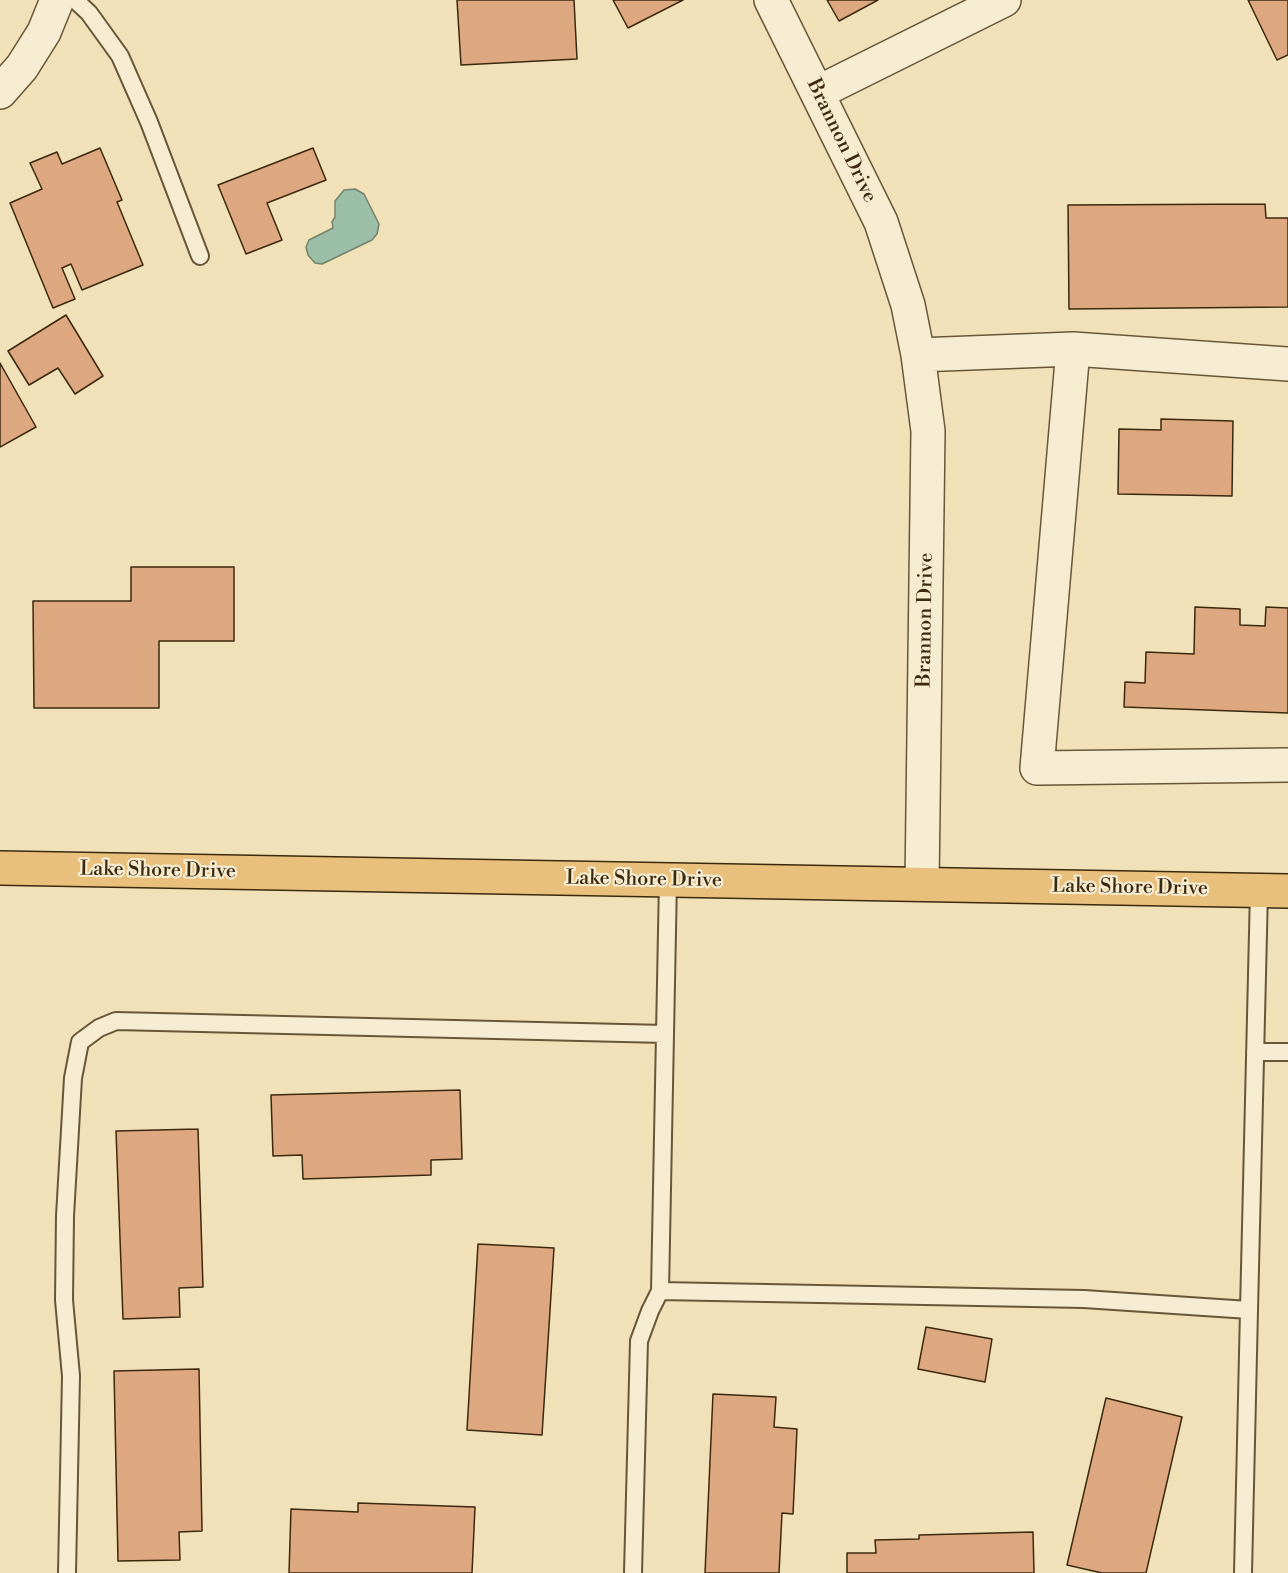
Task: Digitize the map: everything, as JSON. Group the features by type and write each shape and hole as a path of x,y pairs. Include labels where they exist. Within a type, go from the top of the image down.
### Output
{"main road":[{"name":"Lake Shore Drive","path":"0,868 1273,891"}],"street":[{"path":"0,92 22,67 44,32 57,0"},
{"name":"Brannon Drive","path":"771,0 880,222 908,305 918,355 928,431 922,885"},
{"path":"817,93 1004,0"},
{"path":"918,355 1073,349 1288,364"},
{"path":"1073,349 1037,768 1288,765"}],"lane":[{"path":"75,0 89,13 120,56 149,122 201,256"},
{"path":"633,1573 639,1341 660,1292 668,880"},
{"path":"1243,1573 1255,1052 1273,891"},
{"path":"67,1573 71,1376 64,1300 64,1216 73,1078 80,1042 99,1028 116,1021 665,1034"},
{"path":"1255,1052 1288,1052"},
{"path":"660,1292 1084,1299 1249,1311"}],"shaded area":[{"path":"355,189 364,194 379,224 377,234 372,240 322,264 315,263 308,255 306,247 309,240 333,228 335,201 344,190"}],"building":[{"path":"457,0 574,0 577,59 461,65"},
{"path":"613,0 683,0 628,28"},
{"path":"827,0 878,0 839,21"},
{"path":"1248,0 1288,0 1288,55 1277,60"},
{"path":"100,148 122,200 117,202 143,265 82,290 71,264 62,268 75,299 53,308 10,203 42,189 30,163 57,152 62,164"},
{"path":"313,148 326,180 267,203 282,240 246,254 218,185"},
{"path":"1265,204 1266,218 1288,218 1288,307 1069,309 1068,205"},
{"path":"66,315 103,376 75,394 58,368 29,385 8,351"},
{"path":"0,363 36,427 0,447"},
{"path":"1161,419 1233,421 1232,496 1118,494 1119,429 1161,430"},
{"path":"131,567 234,567 234,641 159,641 159,708 34,708 33,601 131,601"},
{"path":"1195,607 1240,609 1240,625 1265,626 1266,607 1288,608 1288,713 1124,707 1125,682 1145,683 1146,652 1194,654"},
{"path":"460,1090 462,1159 431,1160 431,1175 303,1179 302,1155 273,1156 271,1095"},
{"path":"198,1129 203,1287 179,1288 180,1317 123,1319 116,1131"},
{"path":"478,1244 554,1248 542,1435 467,1430"},
{"path":"926,1327 992,1339 985,1382 918,1369"},
{"path":"199,1369 202,1531 179,1532 180,1560 118,1561 114,1371"},
{"path":"713,1394 776,1397 774,1427 797,1429 793,1514 782,1513 779,1573 705,1573"},
{"path":"1106,1398 1182,1417 1146,1573 1102,1573 1067,1565"},
{"path":"358,1503 475,1507 472,1573 289,1573 291,1509 358,1512"},
{"path":"1033,1532 1034,1573 847,1573 847,1553 876,1553 875,1540 919,1539 919,1535"}]}
